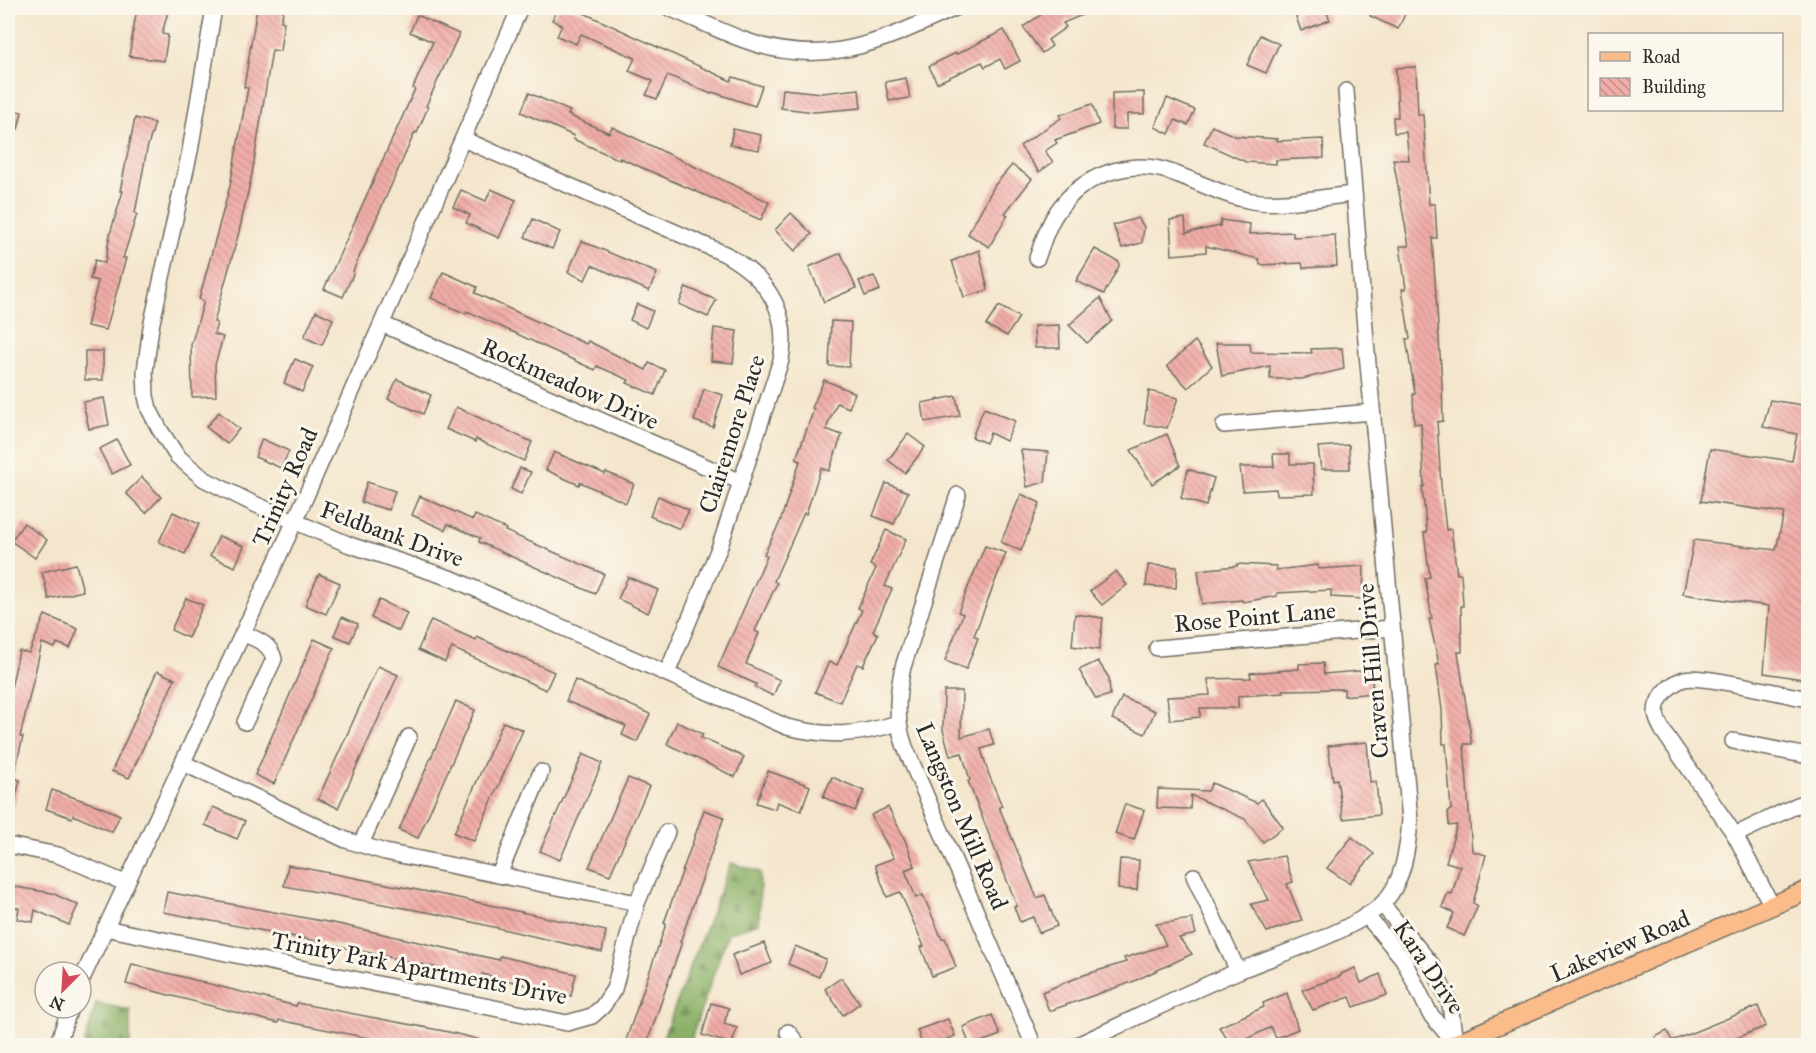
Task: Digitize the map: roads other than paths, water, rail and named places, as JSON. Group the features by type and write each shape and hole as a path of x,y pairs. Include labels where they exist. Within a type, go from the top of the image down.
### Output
{"main road":[{"name":"Lakeview Road","path":"1454,1045 1809,890"}],"street":[{"name":"Feldbank Drive","path":"214,8 188,161 147,349 145,371 146,396 160,430 186,465 204,479 295,521 350,545 453,579 786,727 816,734 845,734 879,729 898,723"},
{"name":"Trinity Road","path":"91,960 295,521 519,8"},
{"path":"669,8 744,40 785,51 830,52 892,37 955,8"},
{"name":"Craven Hill Drive","path":"1075,1046 1239,971 1322,938 1366,915 1382,904 1397,882 1405,862 1410,820 1372,412 1346,91"},
{"name":"Clairemore Place","path":"463,140 725,254 744,265 761,280 777,308 782,328 781,360 705,586 667,673"},
{"path":"1037,258 1048,227 1067,198 1095,178 1118,169 1134,167 1170,172 1232,197 1256,202 1278,202 1353,194"},
{"name":"Rockmeadow Drive","path":"382,324 741,482"},
{"path":"1224,425 1372,412"},
{"name":"Langston Mill Road","path":"958,495 903,667 898,695 898,723 905,747 1035,1046"},
{"name":"Rose Point Lane","path":"1157,648 1392,628"},
{"path":"243,633 265,644 272,650 274,659 245,722"},
{"path":"1772,906 1735,835 1663,731 1656,717 1657,706 1662,695 1672,685 1685,679 1704,680 1809,699"},
{"path":"361,844 409,737"},
{"path":"1733,741 1809,756"},
{"path":"183,763 346,840 385,852 637,903"},
{"path":"499,875 541,772"},
{"path":"1735,835 1809,800"},
{"name":"Trinity Park Apartments Drive","path":"105,928 567,1023 592,1016 603,1006 614,989 637,903 667,832"},
{"path":"8,846 58,855 125,883"},
{"path":"1194,876 1239,971"},
{"name":"Kara Drive","path":"1382,904 1432,965 1450,1004 1454,1045"},
{"name":"Kara Drive","path":"1366,915 1403,958 1430,1014 1454,1045"},
{"path":"57,1046 66,1020"},
{"path":"788,1032 799,1046"}]}
